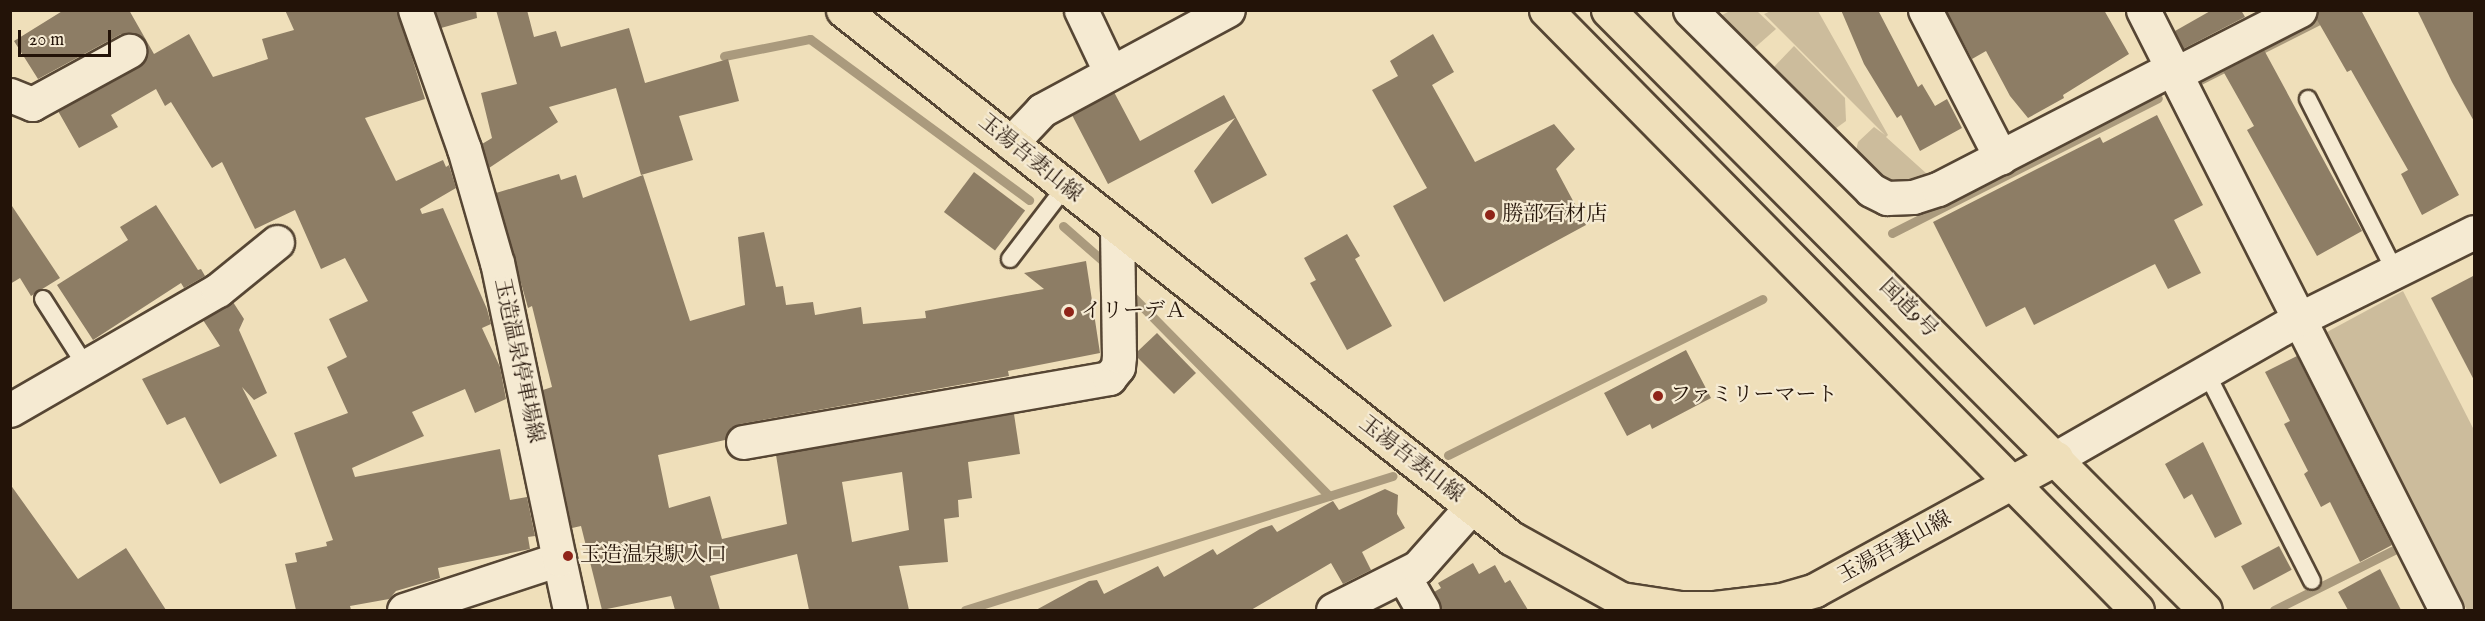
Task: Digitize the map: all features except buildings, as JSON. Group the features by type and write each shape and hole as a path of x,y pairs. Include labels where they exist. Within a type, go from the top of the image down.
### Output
{"main road":[{"name":"玉湯吾妻山線","path":"843,10 1117,230 1471,507 1555,565 1621,599 1680,609 1747,605 1815,590 1848,576 2056,458"},
{"path":"1546,10 2010,484 2137,610"},
{"name":"国道9号","path":"1608,10 2205,610"}],"street":[{"name":"玉造温泉停車場線","path":"415,10 464,149 497,262 570,610"},
{"path":"1081,10 1110,71"},
{"path":"1011,143 1042,110 1110,71 1228,10"},
{"path":"1690,10 1871,190 1887,198 1913,197 2001,158 2300,10"},
{"path":"1925,10 2001,158"},
{"path":"2143,10 2446,610"},
{"path":"10,95 32,104 129,51"},
{"path":"743,442 1109,378 1118,367 1119,356 1117,230"},
{"path":"2056,458 2299,319 2475,232"},
{"path":"12,407 218,290 277,242"},
{"path":"1332,610 1418,567 1436,550 1471,507"},
{"path":"404,610 559,559"},
{"path":"1403,575 1423,610"}],"lane":[{"path":"2308,99 2395,271"},
{"path":"1010,260 1065,187"},
{"path":"43,299 85,365"},
{"path":"2206,372 2312,581"}],"shaded area":[{"path":"1730,11 1757,11 1776,29 1751,51 1720,22 1722,15"},
{"path":"1771,11 1818,11 1888,135 1886,137 1927,174 1900,185 1882,178 1855,155 1858,142 1874,127 1885,135 1764,14"},
{"path":"1794,46 1845,98 1846,121 1835,129 1827,128 1771,70"},
{"path":"2403,291 2474,430 2474,610 2467,610 2326,340 2327,332"}],"waterway":[{"path":"2198,81 2327,16"},
{"path":"724,56 810,39 1029,200"},
{"path":"1892,233 2158,98"},
{"path":"1063,226 1103,261"},
{"path":"1129,293 1329,496"},
{"path":"1448,455 1762,299"},
{"path":"965,610 1392,476"},
{"path":"2274,610 2396,549"}],"place":[{"name":"勝部石材店","path":"1490,215"},
{"name":"イリーデＡ","path":"1069,312"},
{"name":"ファミリーマート","path":"1658,396"},
{"name":"玉造温泉駅入口","path":"568,556"}]}
